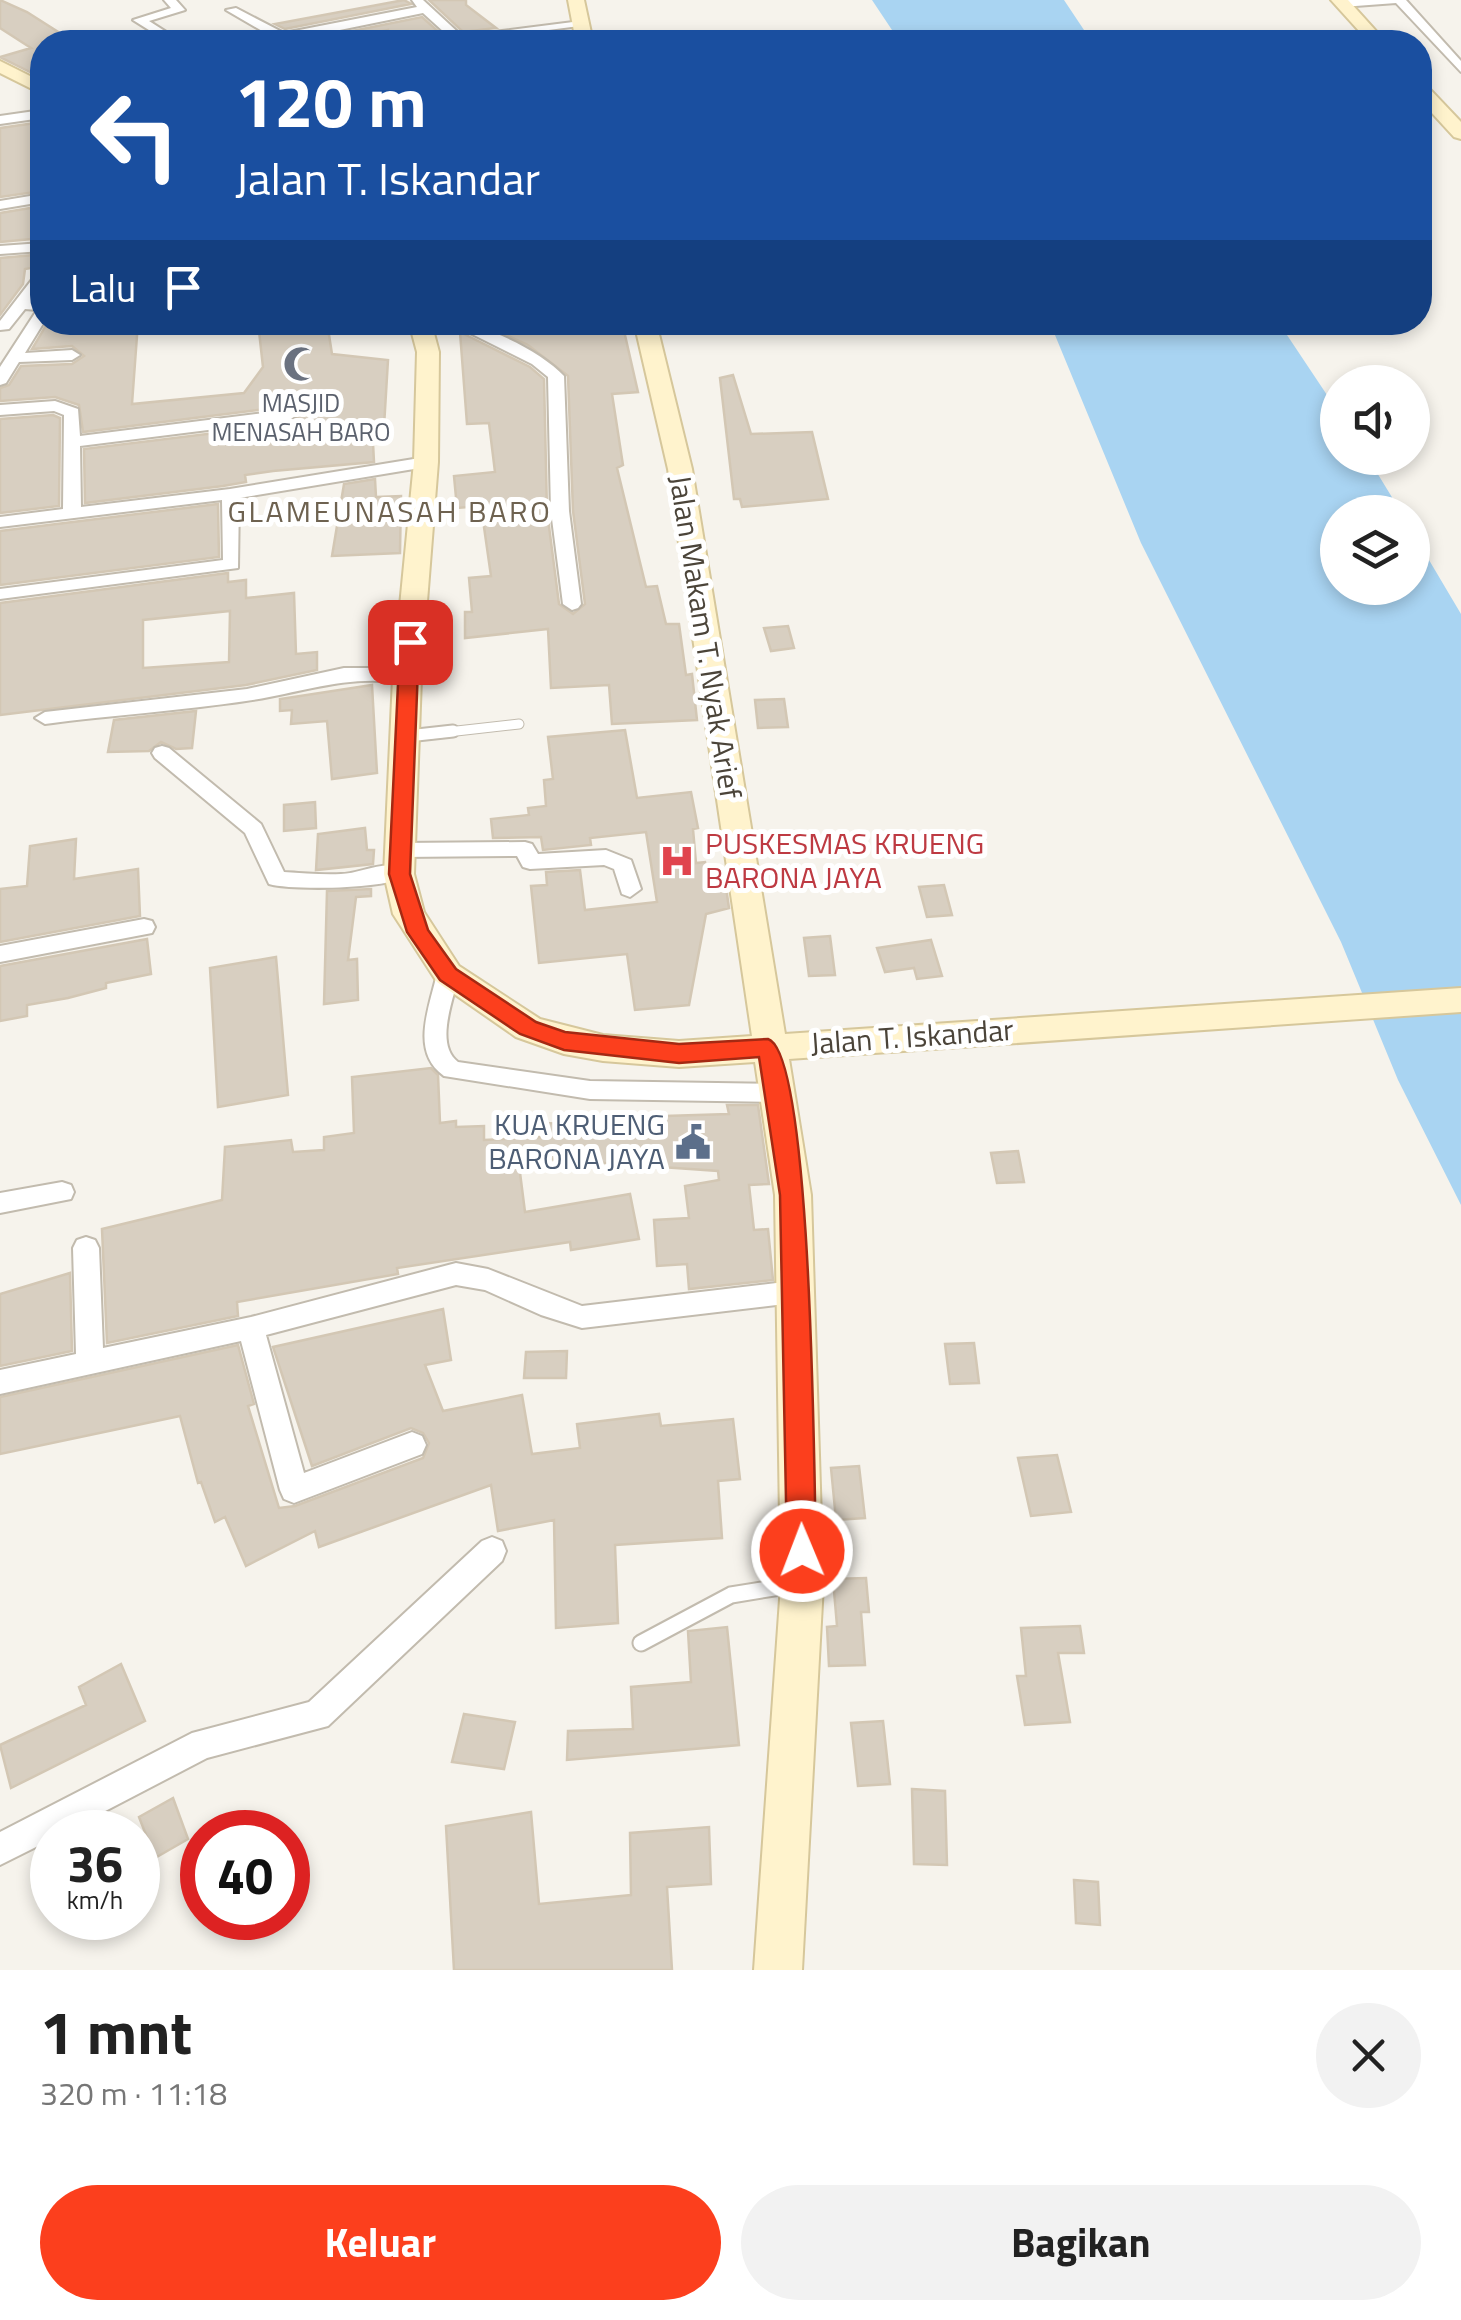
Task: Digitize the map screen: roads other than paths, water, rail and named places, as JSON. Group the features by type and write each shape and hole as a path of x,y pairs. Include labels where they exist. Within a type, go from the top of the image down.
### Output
{"street":[{"path":"156,30 139,20 178,10 170,0"},
{"path":"576,0 582,30"},
{"path":"1344,2 1396,0 1425,30"},
{"path":"1344,2 1368,30"},
{"path":"324,30 421,5 449,30"},
{"path":"232,10 267,30"},
{"path":"1432,38 1461,68"},
{"path":"0,66 30,82"},
{"path":"1432,101 1461,133"},
{"path":"0,120 30,116"},
{"path":"0,204 30,200"},
{"path":"0,250 30,248"},
{"path":"4,326 30,292"},
{"path":"21,304 30,307"},
{"path":"0,380 30,331"},
{"name":"Jalan T. Iskandar","path":"423,335 428,352 426,462 406,678 400,862 418,932 448,974 528,1028 564,1041 679,1054 1461,1000"},
{"path":"483,335 538,361 556,376 560,511 572,604"},
{"name":"Jalan Makam T. Nyak Arief","path":"648,335 680,469 793,1195 802,1585 778,1970"},
{"path":"14,358 72,355"},
{"path":"0,410 72,412 72,512"},
{"path":"74,442 289,415"},
{"path":"0,522 230,494 426,462"},
{"path":"0,594 232,564 230,494"},
{"path":"45,718 115,707 244,696 346,672 376,671 406,678"},
{"path":"162,753 254,829 277,879 348,882 400,862 525,849 530,862 606,857 624,865 630,889"},
{"path":"0,954 144,927"},
{"path":"448,974 434,1038 440,1062 452,1070 590,1090 779,1093"},
{"path":"0,1203 62,1192"},
{"path":"86,1248 90,1364"},
{"path":"0,1382 251,1328 456,1274 480,1278 563,1314 582,1317 793,1292"},
{"path":"251,1328 294,1490 412,1444"},
{"path":"0,1848 203,1744 318,1715 492,1550"}],"lane":[{"path":"404,737 520,724"},
{"path":"641,1643 714,1598 762,1585 802,1585"}],"water":[{"path":"872,0 1064,0 1084,30 892,30"},
{"path":"1055,335 1287,335 1320,384 1320,475 1378,475 1391,495 1320,495 1320,605 1430,605 1430,562 1461,614 1461,1205 1398,1080 1341,942 1141,543"}],"place":[{"name":"MASJID MENASAH BARO","path":"301,364"},
{"name":"PUSKESMAS KRUENG BARONA JAYA","path":"677,861"},
{"name":"KUA KRUENG BARONA JAYA","path":"693,1142"}],"district":[{"name":"GLAMEUNASAH BARO","path":"390,512"}]}
